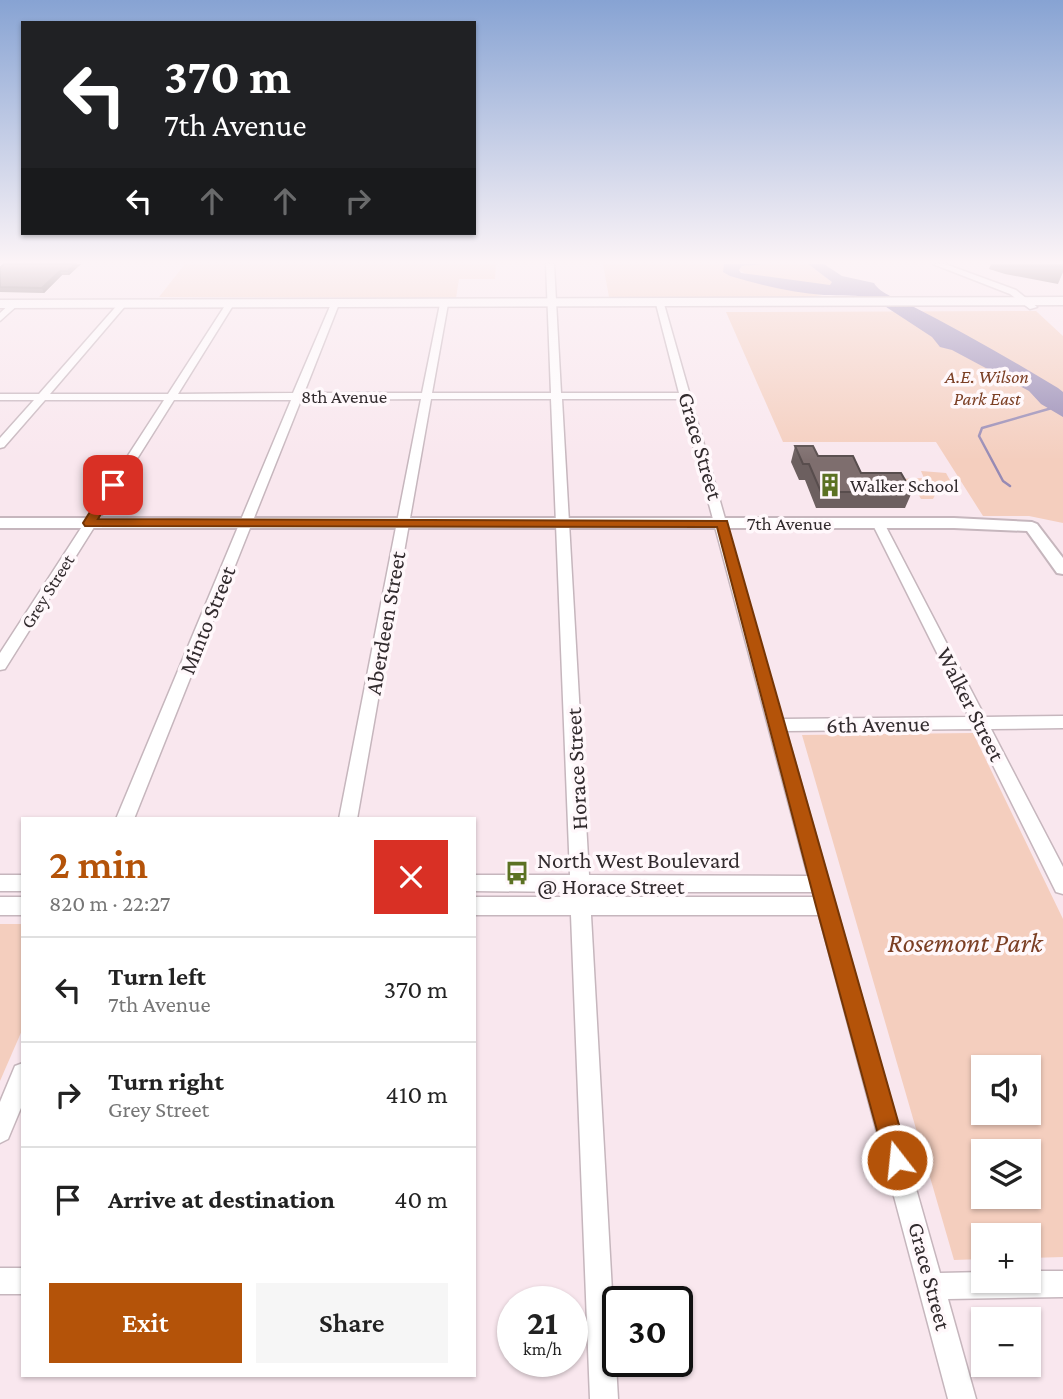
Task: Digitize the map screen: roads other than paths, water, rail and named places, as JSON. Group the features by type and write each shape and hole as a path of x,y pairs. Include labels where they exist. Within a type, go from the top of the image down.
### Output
{"street":[{"path":"0,445 101,329"},
{"name":"Grey Street","path":"0,665 214,329"},
{"name":"Minto Street","path":"126,817 325,329"},
{"name":"Aberdeen Street","path":"348,817 439,329"},
{"name":"Horace Street","path":"553,329 604,1399"},
{"name":"Grace Street","path":"667,329 723,523 825,906 933,1286 962,1399"},
{"name":"8th Avenue","path":"0,397 687,396"},
{"name":"7th Avenue","path":"0,523 878,523 1032,527 1063,569"},
{"name":"Walker Street","path":"878,523 1063,886"},
{"name":"6th Avenue","path":"777,725 1063,722"},
{"path":"0,883 21,883"},
{"path":"476,883 582,895 825,906"},
{"path":"476,906 582,895 819,884"},
{"path":"0,906 21,906"},
{"path":"0,1131 21,1079"},
{"path":"0,1281 21,1281"},
{"path":"933,1286 1063,1284"}],"waterway":[{"path":"1010,486 1003,481 979,436 982,428 1052,408"}],"place":[{"name":"Walker School","path":"830,485"},
{"name":"North West Boulevard @ Horace Street","path":"517,873"}],"park label":[{"name":"A.E. Wilson Park East","path":"987,387"},
{"name":"Rosemont Park","path":"965,942"}]}
